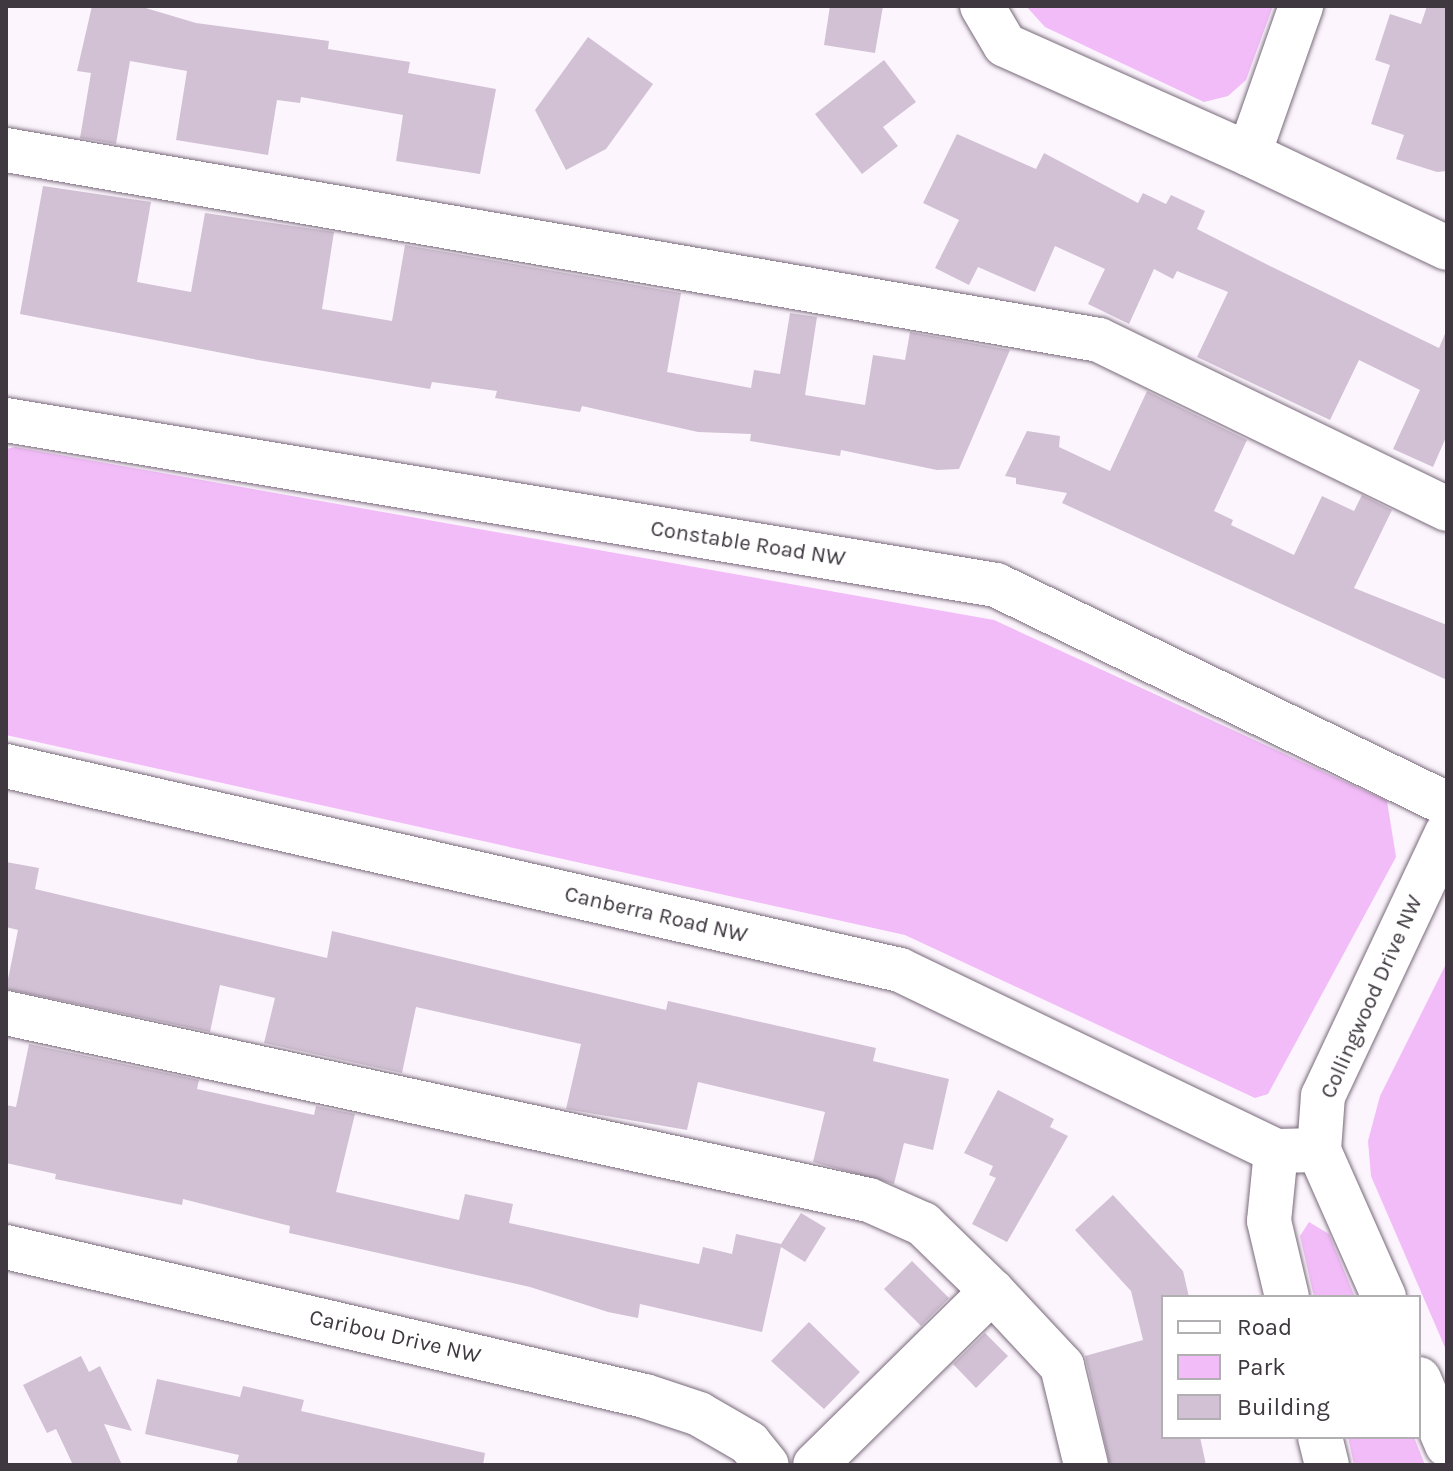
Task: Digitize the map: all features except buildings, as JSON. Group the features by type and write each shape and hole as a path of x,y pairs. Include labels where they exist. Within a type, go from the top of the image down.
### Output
{"street":[{"path":"982,6 1005,45 1249,154 1447,248"},
{"path":"1249,154 1301,6"},
{"path":"6,150 1099,340 1447,509"},
{"name":"Constable Road NW","path":"6,420 996,585 1447,804"},
{"name":"Canberra Road NW","path":"6,766 900,970 1276,1151 1319,1150"},
{"name":"Collingwood Drive NW","path":"1383,1295 1319,1150 1323,1096 1447,833"},
{"path":"6,1013 869,1200 923,1224 992,1291 1062,1366 1086,1465"},
{"path":"1276,1151 1269,1221 1287,1295"},
{"name":"Caribou Drive NW","path":"6,1247 645,1396 699,1414 749,1443 767,1465"},
{"path":"815,1465 992,1291"},
{"path":"1421,1384 1447,1445"},
{"path":"1320,1439 1327,1465"}],"green space":[{"path":"1026,6 1273,6 1246,80 1228,96 1204,102 1045,27"},
{"path":"15,447 994,620 1387,801 1396,857 1268,1094 1255,1098 905,935 6,735 6,449"},
{"path":"1447,962 1447,1352 1371,1176 1368,1141 1380,1096"},
{"path":"1309,1222 1329,1234 1354,1295 1314,1295 1300,1236"},
{"path":"1348,1439 1415,1439 1425,1465 1354,1465"}]}
